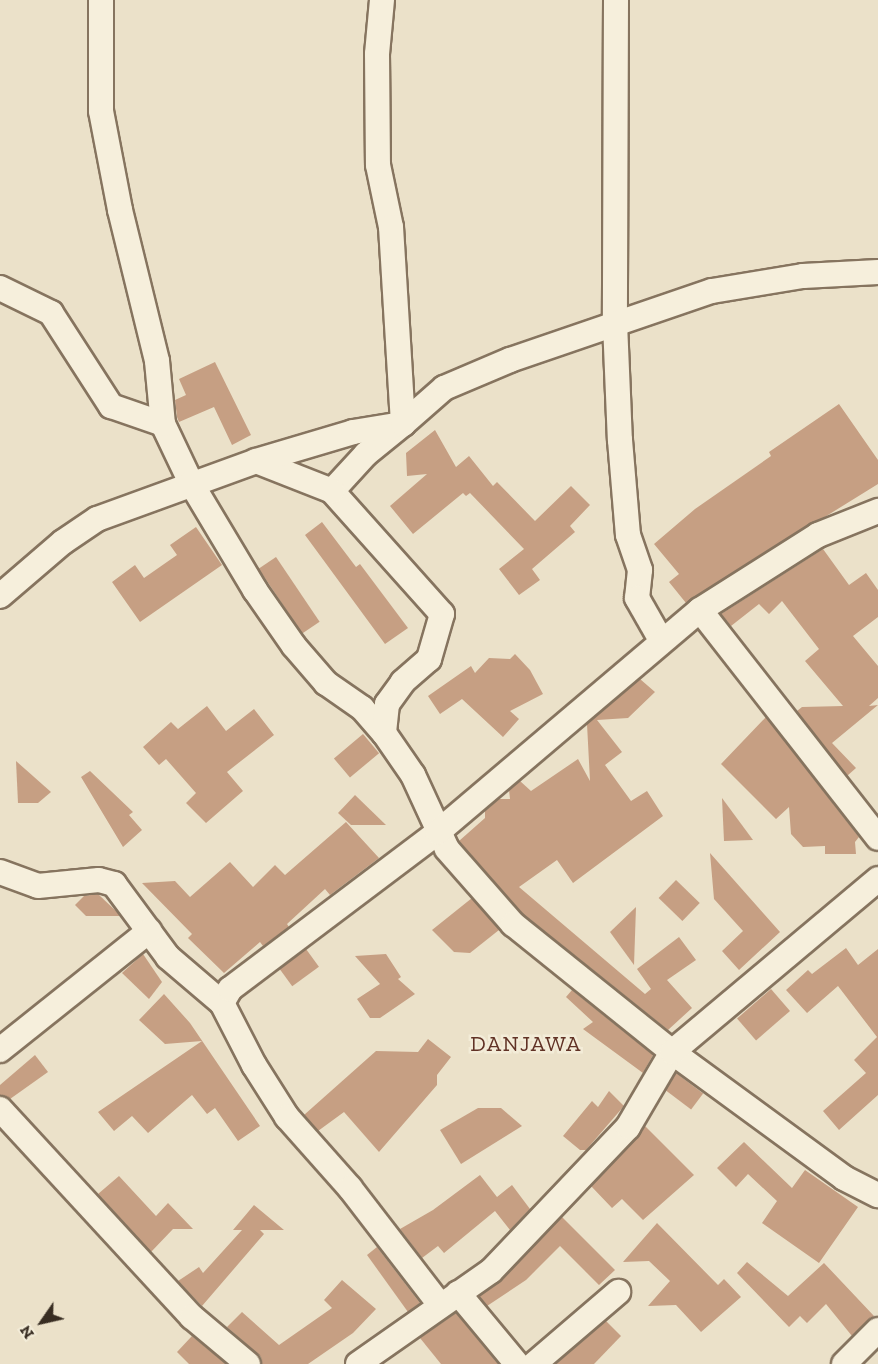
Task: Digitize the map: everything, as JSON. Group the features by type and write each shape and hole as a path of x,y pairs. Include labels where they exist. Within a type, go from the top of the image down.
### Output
{"street":[{"path":"101,0 101,111 120,210 153,341 163,424 190,483 255,590 294,646 326,683 362,708 384,733 413,775 447,849 513,924 672,1052 844,1178 878,1195"},
{"path":"382,0 377,54 378,165 391,227 403,424"},
{"path":"616,0 615,323 628,535 640,570 637,598 661,640"},
{"path":"332,491 366,454 444,388 510,360 712,291 803,276 878,272"},
{"path":"0,288 51,313 111,406 163,424"},
{"path":"0,596 63,542 97,519 190,483 256,461 353,432 403,424"},
{"path":"256,461 306,484 332,491 442,614 429,659 403,682 387,704 384,733"},
{"path":"222,1003 230,989 438,832 541,741 613,687 661,640 700,610 818,535 878,511"},
{"path":"700,610 878,838"},
{"path":"0,872 38,886 99,880 114,884 168,957 222,1003 254,1065 287,1117 449,1299 517,1364"},
{"path":"358,1364 491,1271 628,1126 672,1052 878,879"},
{"path":"0,1050 149,931"},
{"path":"0,1110 192,1317 248,1364"},
{"path":"534,1364 618,1292"},
{"path":"844,1364 878,1330"}],"building":[{"path":"215,362 251,435 232,445 214,407 179,422 177,417 175,400 186,395 179,379"},
{"path":"839,404 878,460 878,484 686,603 669,582 679,574 654,544 695,509 771,456 769,452"},
{"path":"435,430 456,467 469,456 493,486 497,482 535,521 571,486 590,505 570,526 575,532 532,569 540,580 519,595 499,569 524,549 470,493 466,496 463,493 413,534 390,506 427,474 407,476 406,453"},
{"path":"322,522 356,567 360,564 408,628 385,644 305,535"},
{"path":"196,527 222,565 140,622 112,582 135,565 144,578 177,555 170,545"},
{"path":"823,549 849,585 866,573 878,590 878,617 853,636 878,666 878,698 869,706 878,705 832,743 856,768 847,776 797,711 802,707 843,706 805,661 819,649 782,601 769,614 759,604 731,626 721,614"},
{"path":"276,557 320,622 302,633 259,569"},
{"path":"515,654 530,670 543,694 510,711 519,719 503,737 462,699 440,714 428,696 471,666 475,673 489,658 510,659"},
{"path":"640,679 655,692 628,718 597,720 622,752 605,765 631,801 647,791 663,816 573,883 557,860 519,887 645,994 651,989 637,969 679,937 696,960 667,980 692,1008 668,1030 523,914 459,841 485,818 485,811 499,799 510,799 509,790 520,781 531,791 578,759 590,781 587,724"},
{"path":"207,706 226,731 254,709 274,735 227,772 243,791 206,823 186,803 196,793 166,759 159,765 143,747 171,722 178,729"},
{"path":"766,717 859,837 855,842 856,854 825,854 825,846 803,847 791,834 789,807 776,819 721,764"},
{"path":"363,734 379,753 350,778 334,758"},
{"path":"16,761 51,792 38,803 18,803"},
{"path":"90,771 133,812 129,815 142,830 123,847 81,777"},
{"path":"355,795 386,825 351,825 338,813"},
{"path":"722,798 753,840 724,841"},
{"path":"346,822 379,858 330,895 325,889 287,924 289,927 263,946 260,942 224,973 188,938 192,934 142,883 175,881 190,897 230,862 253,887 275,865 285,875"},
{"path":"710,853 780,932 739,970 722,951 743,931 714,899"},
{"path":"676,880 700,903 682,921 659,898"},
{"path":"98,894 120,916 86,916 75,905 84,896"},
{"path":"472,898 499,930 470,953 454,952 432,930"},
{"path":"636,907 634,965 610,932"},
{"path":"846,948 858,965 878,949 878,1095 839,1130 823,1111 866,1073 854,1060 877,1037 838,986 807,1013 786,990 808,970 812,974"},
{"path":"306,949 319,967 292,986 279,968"},
{"path":"143,954 162,982 149,999 122,973"},
{"path":"386,954 401,977 398,979 415,994 380,1018 370,1018 357,999 380,984 355,956"},
{"path":"771,989 790,1011 756,1040 737,1019"},
{"path":"572,990 653,1055 643,1073 583,1029 593,1022 566,997"},
{"path":"164,994 190,1023 260,1126 238,1141 215,1108 207,1114 192,1095 148,1133 132,1116 114,1131 98,1112 202,1041 165,1044 139,1020"},
{"path":"428,1039 451,1057 437,1075 437,1085 379,1152 344,1112 318,1131 304,1115 376,1051 418,1052"},
{"path":"35,1055 48,1072 10,1099 0,1095 0,1085"},
{"path":"676,1073 703,1093 691,1109 664,1089"},
{"path":"609,1091 624,1106 586,1150 580,1150 563,1136 592,1101 598,1107"},
{"path":"478,1108 501,1108 522,1126 461,1164 440,1130"},
{"path":"645,1126 694,1175 643,1220 622,1199 612,1208 591,1186"},
{"path":"744,1142 792,1188 805,1170 858,1207 819,1263 762,1223 777,1201 748,1174 736,1187 717,1168"},
{"path":"480,1175 497,1197 512,1185 530,1209 510,1230 495,1211 444,1253 438,1246 422,1258 400,1229 433,1210"},
{"path":"119,1176 156,1216 168,1203 193,1229 173,1229 151,1252 98,1194"},
{"path":"254,1205 284,1230 260,1230 264,1234 202,1306 178,1281 199,1267 203,1273 242,1230 233,1230"},
{"path":"562,1217 615,1270 599,1285 560,1246 526,1280 487,1306 479,1296 501,1281"},
{"path":"657,1223 718,1285 724,1279 741,1297 701,1332 676,1305 648,1306 670,1281 649,1261 623,1262"},
{"path":"377,1247 420,1303 408,1312 367,1255"},
{"path":"747,1262 788,1296 824,1263 874,1316 852,1336 826,1304 807,1323 800,1316 789,1327 737,1273"},
{"path":"342,1280 376,1309 353,1333 308,1364 262,1364 261,1357 227,1327 242,1312 279,1345 332,1308 324,1300"},
{"path":"456,1313 498,1364 441,1364 420,1338"},
{"path":"606,1321 621,1336 594,1364 556,1364"},
{"path":"192,1336 226,1364 189,1364 177,1352"}],"district":[{"name":"DANJAWA","path":"526,1044"}]}
